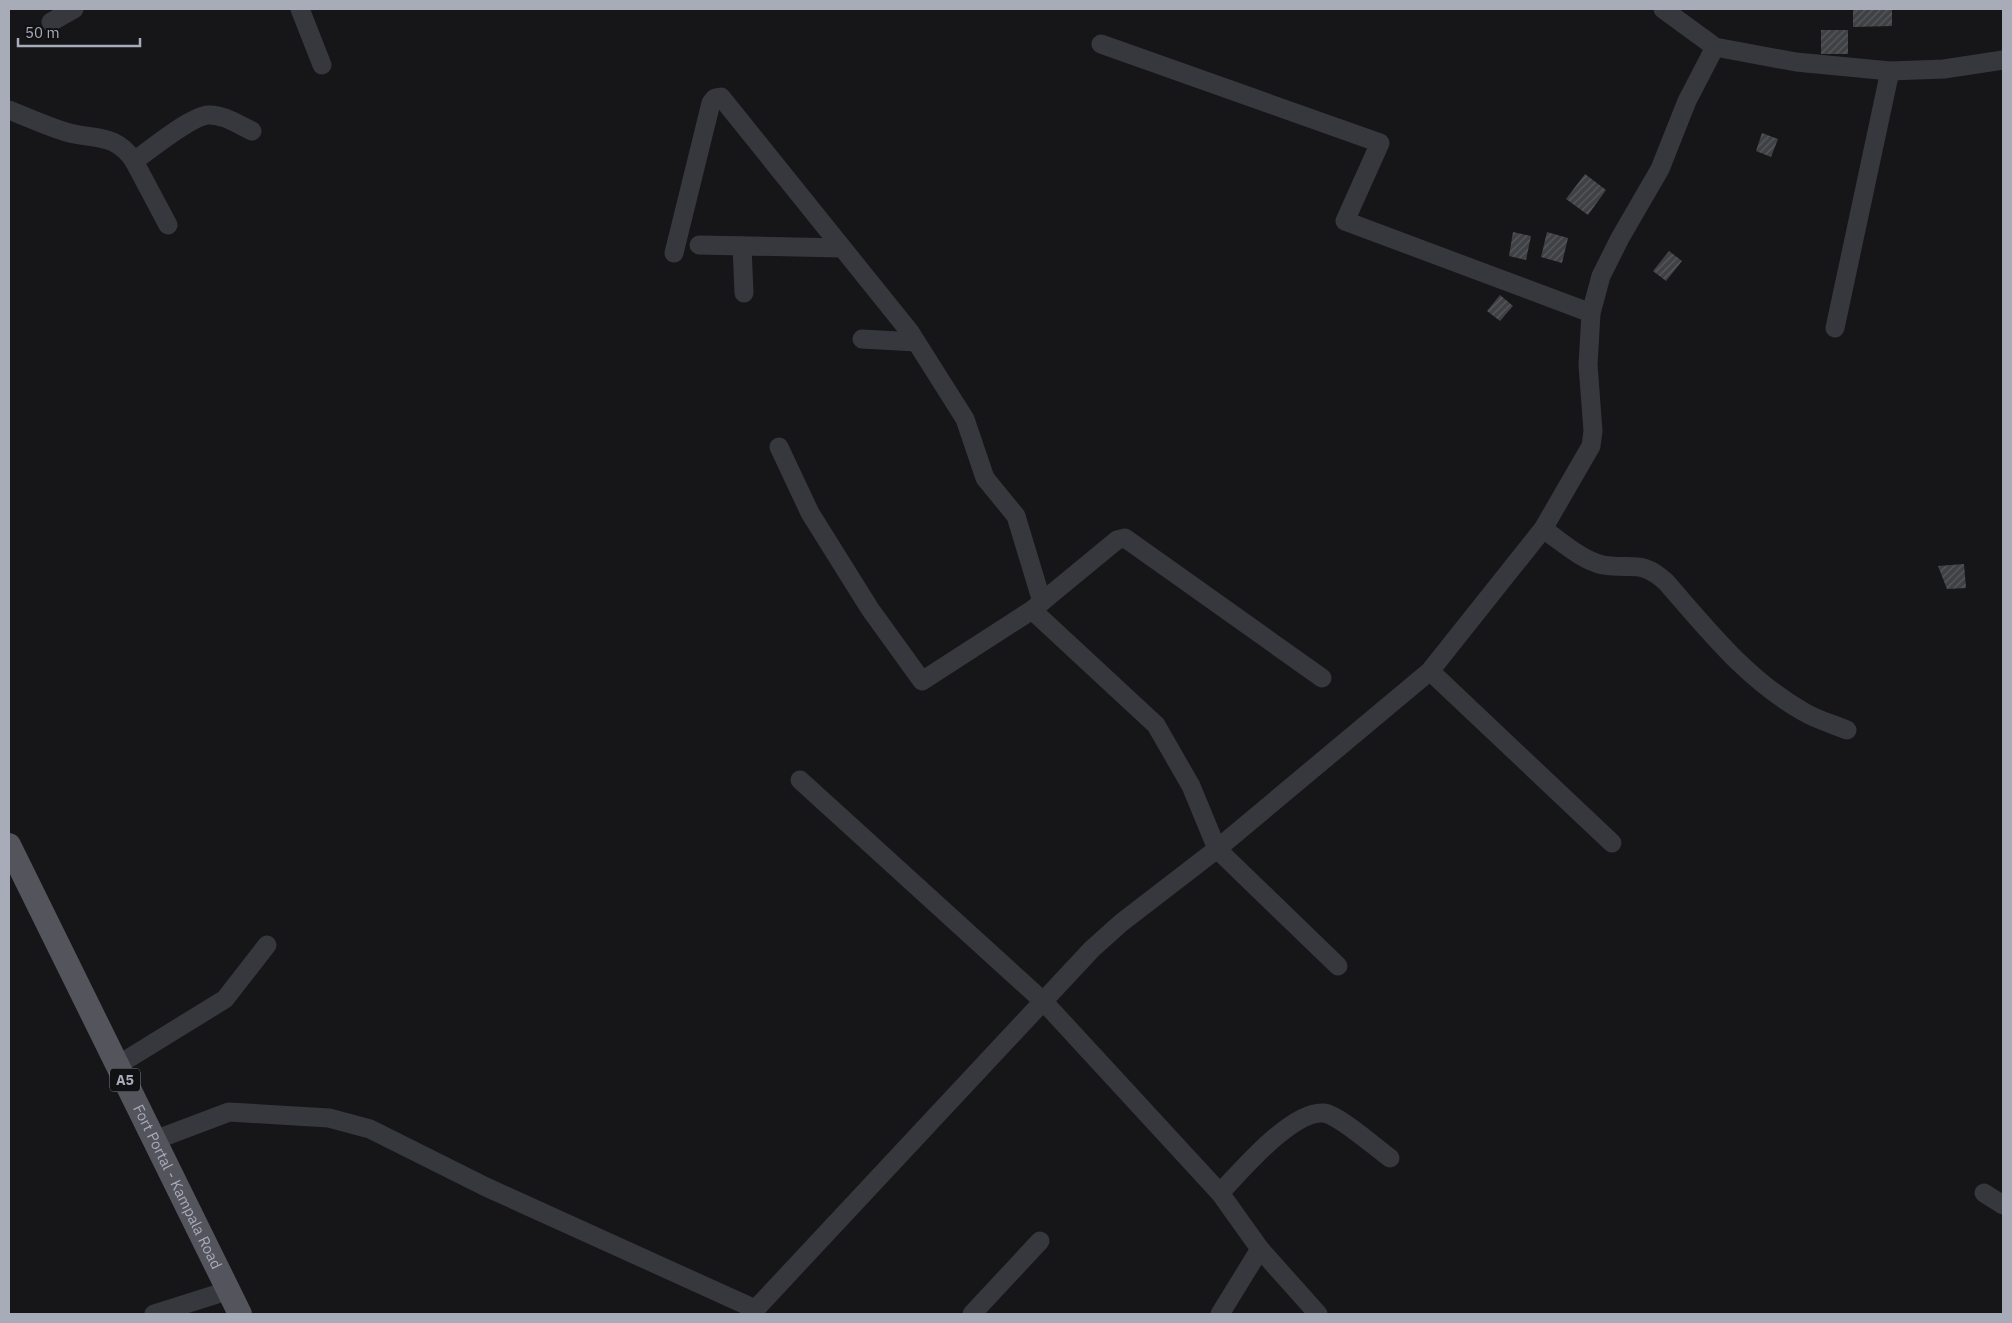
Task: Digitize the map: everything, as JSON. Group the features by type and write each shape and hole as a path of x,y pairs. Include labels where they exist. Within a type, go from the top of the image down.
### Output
{"main road":[{"name":"Fort Portal - Kampala Road","path":"9,845 230,1290 240,1314"}],"street":[{"path":"51,22 74,9"},
{"path":"300,9 322,65"},
{"path":"1663,9 1715,47 1796,62 1890,71 1944,69 2003,60"},
{"path":"1101,44 1380,143 1345,221 1591,313"},
{"path":"155,1140 229,1112 328,1118 370,1129 486,1187 753,1312 1092,949 1120,924 1217,850 1430,671 1543,529 1591,446 1593,431 1588,365 1591,313 1601,276 1620,238 1660,169 1687,101 1715,47"},
{"path":"1835,328 1890,71"},
{"path":"674,253 711,103 715,98 721,97 916,342 965,419 985,478 1016,516 1037,606 1156,725 1191,786 1217,850 1338,966"},
{"path":"9,110 61,131 118,143 128,151 168,225"},
{"path":"134,161 195,119 207,115 220,116 252,131"},
{"path":"699,245 841,248"},
{"path":"742,246 744,293"},
{"path":"862,340 916,342"},
{"path":"779,447 810,512 870,609 922,681 1037,606 1118,540 1125,538 1322,678"},
{"path":"1543,529 1588,560 1604,565 1643,567 1654,572 1666,582 1728,654 1752,676 1805,713 1846,730"},
{"path":"1430,671 1612,843"},
{"path":"800,780 1044,1002 1220,1193 1260,1249 1318,1314"},
{"path":"118,1066 225,999 267,945"},
{"path":"1220,1193 1272,1139 1309,1114 1324,1113 1335,1117 1390,1158"},
{"path":"1984,1193 2003,1205"},
{"path":"972,1314 1040,1241"},
{"path":"1220,1314 1260,1249"},
{"path":"154,1314 230,1290"}],"building":[{"path":"1853,9 1892,9 1892,26 1853,27"},
{"path":"1821,30 1848,30 1848,54 1821,54"},
{"path":"1762,133 1778,139 1771,157 1756,151"},
{"path":"1585,174 1606,190 1588,215 1566,199"},
{"path":"1513,232 1531,236 1526,260 1509,256"},
{"path":"1547,232 1568,238 1562,263 1541,257"},
{"path":"1669,251 1682,261 1666,281 1653,271"},
{"path":"1500,295 1513,306 1500,321 1487,311"},
{"path":"1964,564 1966,588 1947,589 1938,566"}]}
